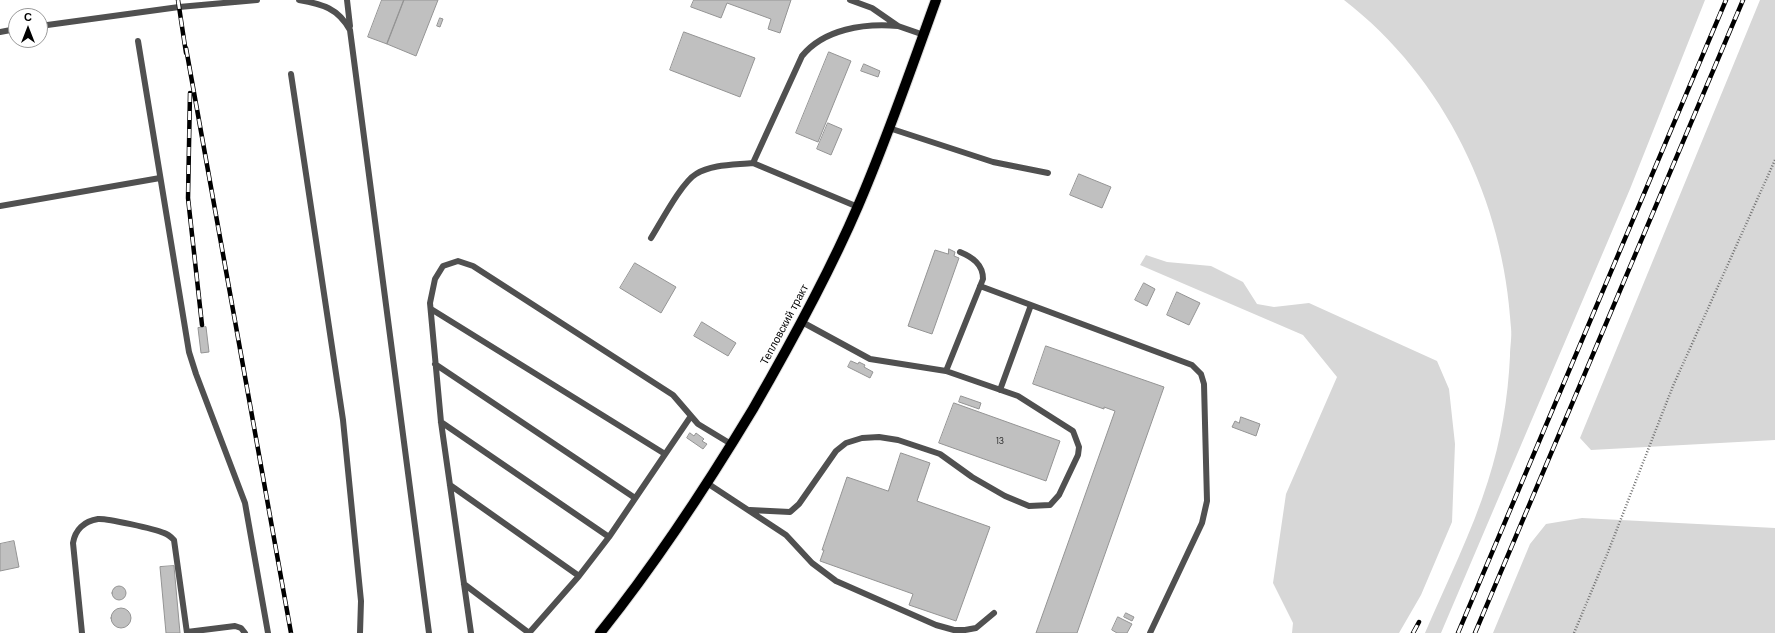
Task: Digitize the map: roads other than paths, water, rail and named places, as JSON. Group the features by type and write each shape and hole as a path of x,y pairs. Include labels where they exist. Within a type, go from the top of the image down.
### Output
{"main road":[{"name":"Тепловский тракт","path":"600,633 661,552 707,483 802,322 858,207 936,0"}],"lane":[{"path":"48,25 179,6 257,0"},
{"path":"299,0 326,6 337,12 344,19 350,30"},
{"path":"347,0 429,633"},
{"path":"850,0 872,8 898,26"},
{"path":"754,163 802,56 809,47 833,34 849,28 881,24 898,26 924,35"},
{"path":"138,41 189,352 245,503 268,633"},
{"path":"291,74 343,420 361,601 360,633"},
{"path":"889,128 993,162 1048,173"},
{"path":"651,238 686,183 694,174 722,166 754,163 858,207"},
{"path":"0,206 160,178"},
{"path":"946,371 983,275 978,264 969,256 960,252"},
{"path":"471,633 441,422 435,364 431,309 432,290 438,272 443,266 458,261 466,263 673,395 690,416 702,427 731,444"},
{"path":"980,286 1192,365 1198,369 1203,378 1207,502 1205,512 1202,524 1150,633"},
{"path":"1000,390 1031,305"},
{"path":"431,309 664,454"},
{"path":"750,510 790,512 799,504 836,451 846,443 862,438 880,437 898,440 940,454 978,481 1004,496 1029,506 1050,505 1059,495 1075,464 1079,447 1077,438 1073,431 1027,400 946,371 870,359 802,322"},
{"path":"435,364 635,498"},
{"path":"464,584 529,633 579,576 609,536 690,416"},
{"path":"441,422 609,536"},
{"path":"707,483 786,535 812,563 836,581 936,625 954,630 976,628 994,613"},
{"path":"450,485 579,576"},
{"path":"82,633 73,543 74,537 84,524 98,519 163,532 174,540 187,633 235,626 241,628 246,633"}],"railway":[{"path":"178,0 186,53"},
{"path":"1458,633 1726,0"},
{"path":"1475,633 1743,0"},
{"path":"186,48 291,633"},
{"path":"190,93 188,198 202,325"},
{"path":"1413,633 1419,622"}]}
